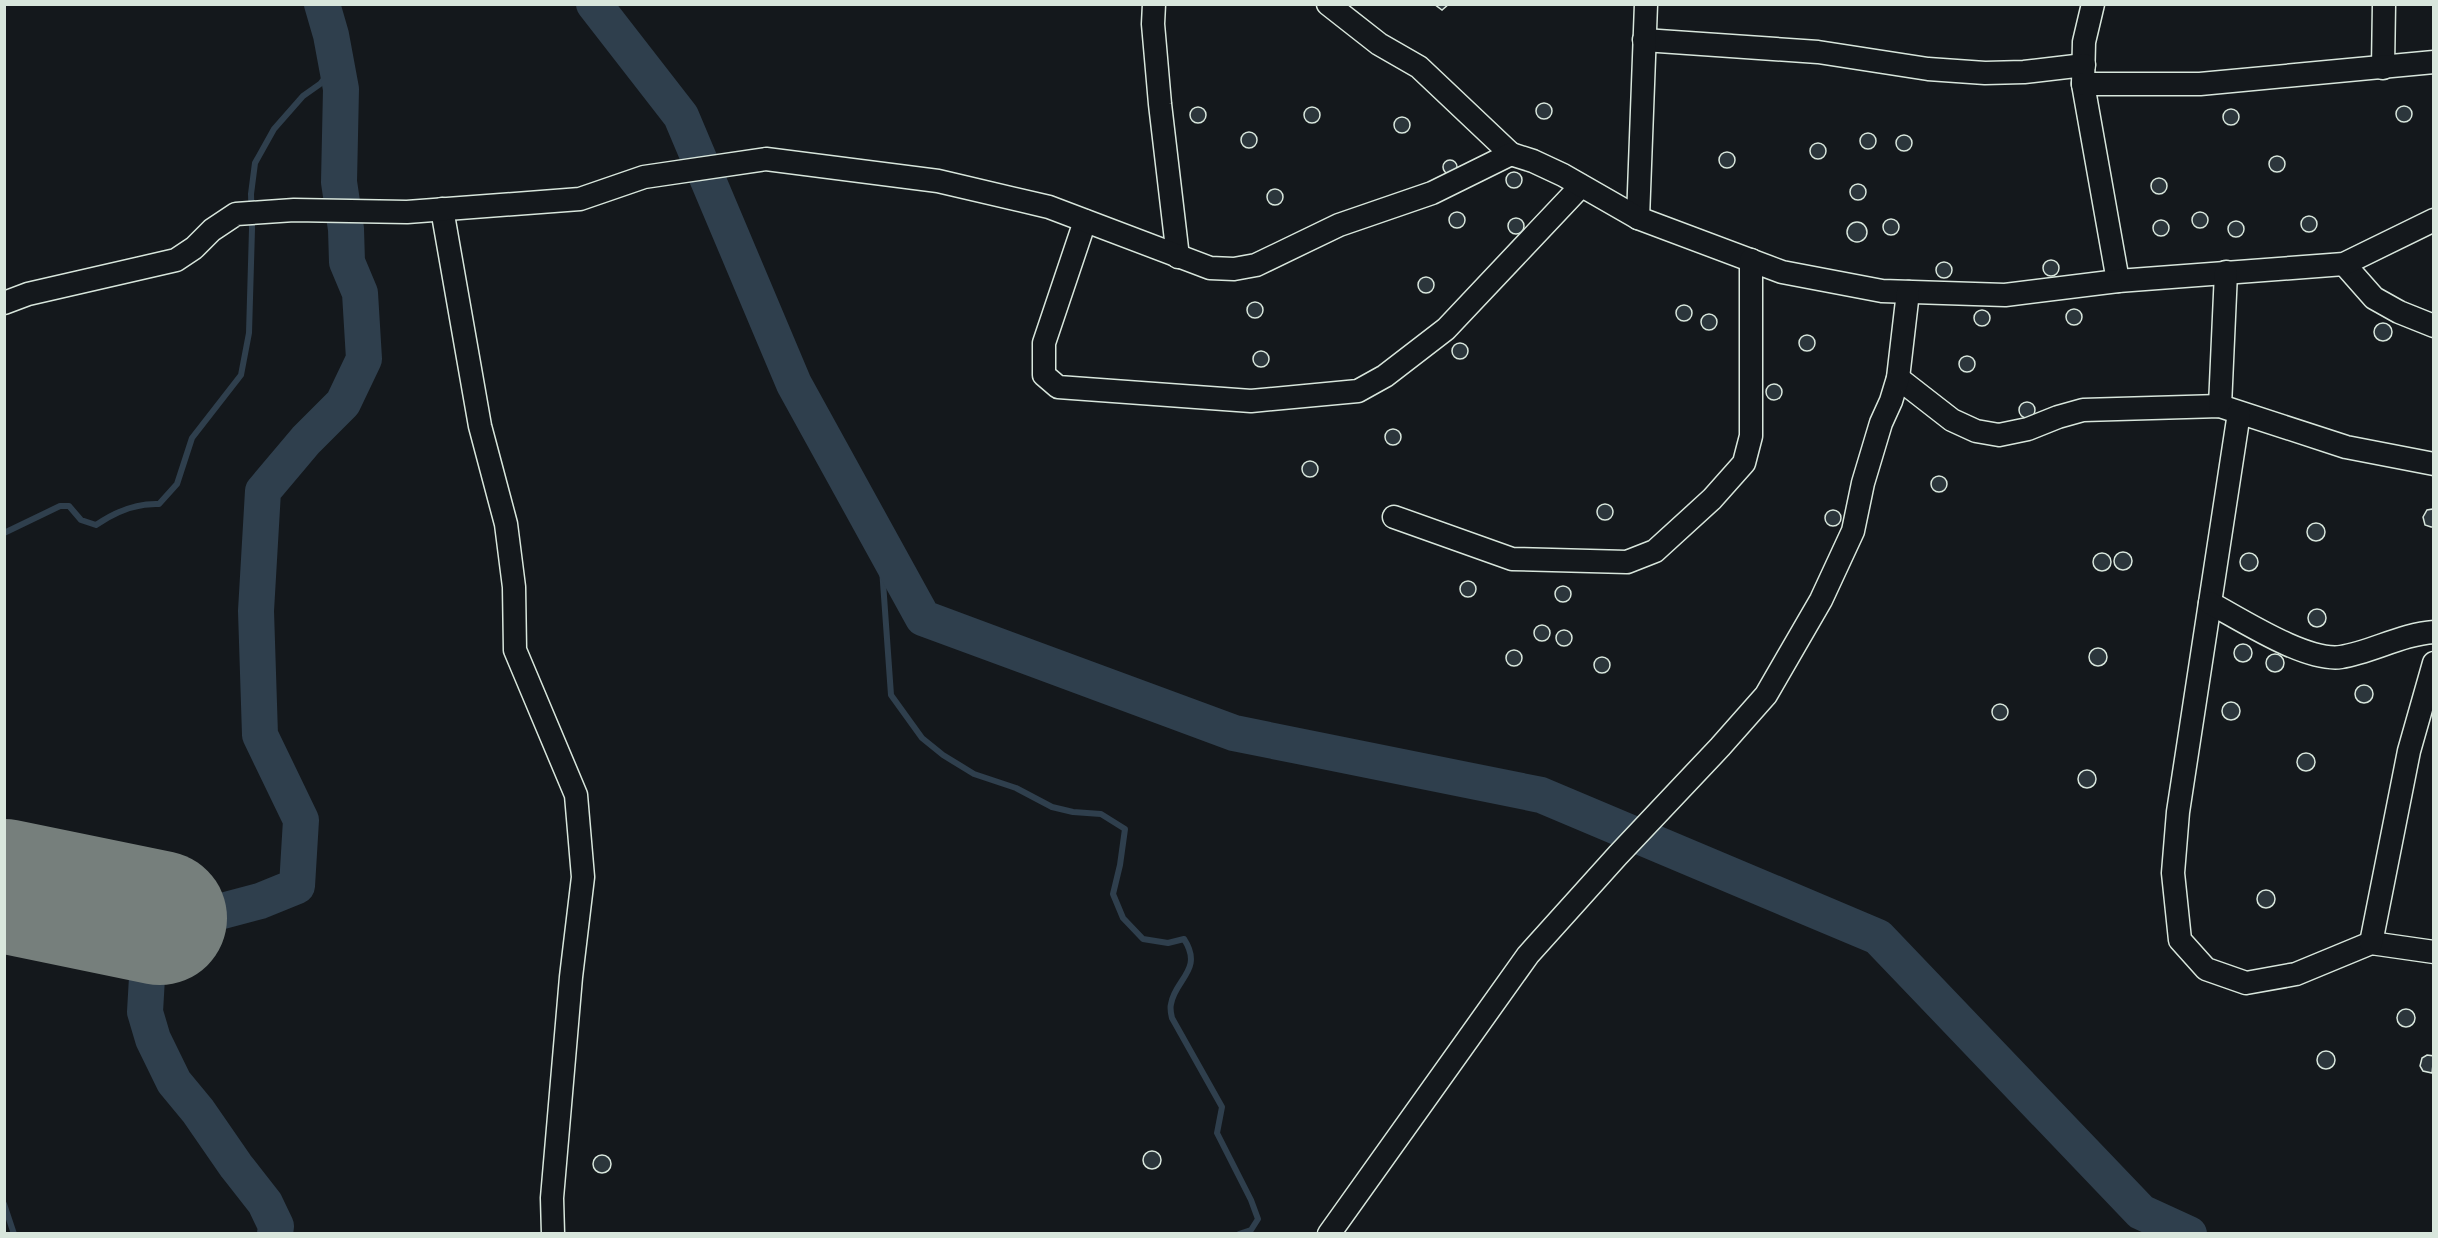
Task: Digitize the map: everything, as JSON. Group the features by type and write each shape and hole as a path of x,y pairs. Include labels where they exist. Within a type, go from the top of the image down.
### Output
{"street":[{"path":"1154,4 1153,24 1160,104 1178,257"},
{"path":"1328,4 1379,44 1419,67 1511,154 1533,161 1638,218 1782,272 1882,291 2005,295 2118,281 2344,264 2433,220"},
{"path":"1638,218 1646,4"},
{"path":"2093,4 2084,42 2083,74 2118,281"},
{"path":"2383,68 2384,4"},
{"path":"1644,40 1818,52 1928,69 1985,73 2083,74 2200,84 2433,62"},
{"path":"4,303 28,294 176,260 194,248 212,230 236,214 294,210 407,212 580,199 644,177 766,159 938,181 1050,207 1210,268 1234,269 1256,265 1340,225 1432,193 1511,154"},
{"path":"1085,221 1044,343 1044,375 1058,387 1251,401 1358,391 1385,376 1446,329 1581,186"},
{"path":"441,209 480,426 506,524 514,587 515,650 576,795 583,877 571,977 552,1198 553,1233"},
{"path":"1394,517 1512,559 1627,561 1655,551 1712,499 1744,463 1751,436 1751,260"},
{"path":"2344,264 2374,298 2399,312 2433,326"},
{"path":"2226,272 2229,409 2210,603 2178,812 2173,873 2180,940 2206,969 2246,983 2296,974 2371,943 2433,952"},
{"path":"1329,1233 1528,955 1766,695 1821,600 1853,531 1863,483 1881,423 1898,378 1908,292"},
{"path":"1898,378 1952,420 1976,431 1999,435 2028,429 2083,410 2229,409 2346,447 2433,464"},
{"path":"2210,603 2310,654 2338,657 2370,650 2422,633 2433,632"},
{"path":"2371,943 2409,751 2433,663"}],"building":[{"path":"1434,4 1449,4 1442,10"},
{"path":"1544,103 1552,111 1544,119 1536,111"},
{"path":"2404,106 2412,114 2404,122 2396,114"},
{"path":"1198,107 1206,115 1198,123 1190,115"},
{"path":"1312,107 1320,115 1312,123 1304,115"},
{"path":"2231,109 2239,117 2231,125 2223,117"},
{"path":"1402,117 1410,125 1402,133 1394,125"},
{"path":"1249,132 1257,140 1249,148 1241,140"},
{"path":"1868,133 1876,141 1868,149 1860,141"},
{"path":"1904,135 1912,143 1904,151 1896,143"},
{"path":"1818,143 1826,151 1818,159 1810,151"},
{"path":"1727,152 1735,160 1727,168 1719,160"},
{"path":"2277,156 2285,164 2277,172 2269,164"},
{"path":"1450,160 1455,162 1457,167 1455,172 1450,174 1445,172 1443,167 1445,162"},
{"path":"1514,172 1522,180 1514,188 1506,180"},
{"path":"2159,178 2167,186 2159,194 2151,186"},
{"path":"1858,184 1866,192 1858,200 1850,192"},
{"path":"1275,189 1283,197 1275,205 1267,197"},
{"path":"1457,212 1465,220 1457,228 1449,220"},
{"path":"2200,212 2208,220 2200,228 2192,220"},
{"path":"2309,216 2317,224 2309,232 2301,224"},
{"path":"1516,218 1524,226 1516,234 1508,226"},
{"path":"1891,219 1899,227 1891,235 1883,227"},
{"path":"2161,220 2169,228 2161,236 2153,228"},
{"path":"2236,221 2244,229 2236,237 2228,229"},
{"path":"1857,222 1864,225 1867,232 1864,239 1857,242 1850,239 1847,232 1850,225"},
{"path":"2051,260 2059,268 2051,276 2043,268"},
{"path":"1944,262 1952,270 1944,278 1936,270"},
{"path":"1426,277 1434,285 1426,293 1418,285"},
{"path":"1255,302 1263,310 1255,318 1247,310"},
{"path":"1684,305 1692,313 1684,321 1676,313"},
{"path":"2074,309 2082,317 2074,325 2066,317"},
{"path":"1982,310 1990,318 1982,326 1974,318"},
{"path":"1709,314 1717,322 1709,330 1701,322"},
{"path":"2379,323 2387,323 2392,328 2390,339 2379,341 2374,336 2374,328"},
{"path":"1807,335 1815,343 1807,351 1799,343"},
{"path":"1460,343 1468,351 1460,359 1452,351"},
{"path":"1261,351 1269,359 1261,367 1253,359"},
{"path":"1967,356 1975,364 1967,372 1959,364"},
{"path":"1774,384 1782,392 1774,400 1766,392"},
{"path":"2027,402 2035,410 2027,418 2019,410"},
{"path":"1393,429 1401,437 1393,445 1385,437"},
{"path":"1310,461 1318,469 1310,477 1302,469"},
{"path":"1939,476 1947,484 1939,492 1931,484"},
{"path":"1605,504 1613,512 1605,520 1597,512"},
{"path":"2433,509 2434,527 2431,527 2425,525 2423,517 2427,510"},
{"path":"1833,510 1841,518 1833,526 1825,518"},
{"path":"2312,523 2320,523 2325,528 2323,539 2312,541 2307,536 2307,528"},
{"path":"2119,552 2127,552 2132,557 2130,568 2119,570 2114,565 2114,557"},
{"path":"2098,553 2106,553 2111,558 2109,569 2098,571 2093,566 2093,558"},
{"path":"2245,553 2253,553 2258,558 2256,569 2245,571 2240,566 2240,558"},
{"path":"1468,581 1476,589 1468,597 1460,589"},
{"path":"1563,586 1571,594 1563,602 1555,594"},
{"path":"2313,609 2321,609 2326,614 2324,625 2313,627 2308,622 2308,614"},
{"path":"1542,625 1550,633 1542,641 1534,633"},
{"path":"1564,630 1572,638 1564,646 1556,638"},
{"path":"2239,644 2247,644 2252,649 2250,660 2239,662 2234,657 2234,649"},
{"path":"2094,648 2102,648 2107,653 2105,664 2094,666 2089,661 2089,653"},
{"path":"1514,650 1522,658 1514,666 1506,658"},
{"path":"2271,654 2279,654 2284,659 2282,670 2271,672 2266,667 2266,659"},
{"path":"1602,657 1610,665 1602,673 1594,665"},
{"path":"2360,685 2368,685 2373,690 2371,701 2360,703 2355,698 2355,690"},
{"path":"2227,702 2235,702 2240,707 2238,718 2227,720 2222,715 2222,707"},
{"path":"2000,704 2008,712 2000,720 1992,712"},
{"path":"2302,753 2310,753 2315,758 2313,769 2302,771 2297,766 2297,758"},
{"path":"2083,770 2091,770 2096,775 2094,786 2083,788 2078,783 2078,775"},
{"path":"2262,890 2270,890 2275,895 2273,906 2262,908 2257,903 2257,895"},
{"path":"2402,1009 2410,1009 2415,1014 2413,1025 2402,1027 2397,1022 2397,1014"},
{"path":"2322,1051 2330,1051 2335,1056 2333,1067 2322,1069 2317,1064 2317,1056"},
{"path":"2427,1055 2434,1056 2432,1073 2423,1071 2420,1066 2422,1058"},
{"path":"1152,1151 1158,1154 1161,1160 1158,1166 1152,1169 1146,1166 1143,1160 1146,1154"},
{"path":"602,1155 608,1158 611,1164 608,1170 602,1173 596,1170 593,1164 596,1158"}],"waterway":[{"path":"275,1234 276,1226 265,1203 174,1082 153,1039 145,1012 148,960 152,939 162,927 260,901 297,886 301,820 260,735 256,611 263,491 306,440 343,403 364,359 360,293 347,262 346,229 339,182 341,89 331,35 322,4"},
{"path":"594,4 681,116 794,384 923,618 1234,733 1541,795 1878,937 2141,1212 2189,1234"},
{"path":"4,533 60,506 69,506 81,520 96,525 126,509 159,504 177,484 192,438 241,375 249,333 251,194 255,163 274,129 303,96 320,84 336,64"},
{"path":"880,540 891,695 922,738 943,755 974,774 1016,788 1052,807 1073,812 1101,814 1125,829 1113,894 1123,918 1143,939 1168,943 1184,939 1191,959 1190,967 1174,995 1171,1015 1222,1107 1217,1133 1251,1200 1258,1219 1251,1230 1239,1234"},
{"path":"4,1204 14,1234"}],"runway":[{"path":"4,886 160,918"}]}
